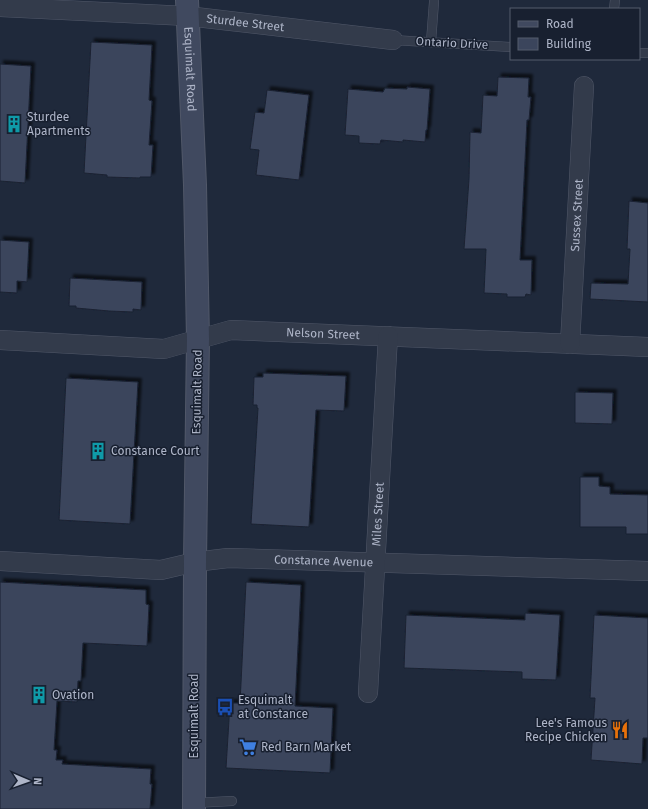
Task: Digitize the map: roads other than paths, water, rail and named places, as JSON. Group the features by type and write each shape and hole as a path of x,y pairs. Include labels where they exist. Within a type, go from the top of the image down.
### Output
{"street":[{"name":"Sturdee Street","path":"0,7 187,8 393,40"},
{"name":"Esquimalt Road","path":"187,8 195,185 198,339 194,806"},
{"name":"Sussex Street","path":"570,344 584,86"},
{"name":"Nelson Street","path":"0,340 164,349 231,330 648,347"},
{"name":"Miles Street","path":"368,693 388,336"},
{"name":"Constance Avenue","path":"0,561 161,570 195,562 228,558 375,561 648,571"}],"lane":[{"path":"431,42 434,2"},
{"name":"Ontario Drive","path":"393,40 510,46"},
{"path":"194,806 232,801"}],"place":[{"name":"Sturdee Apartments","path":"14,124"},
{"name":"Constance Court","path":"98,451"},
{"name":"Ovation","path":"39,695"},
{"name":"Esquimalt at Constance","path":"225,707"},
{"name":"Lee's Famous Recipe Chicken","path":"620,730"},
{"name":"Red Barn Market","path":"248,747"}]}
